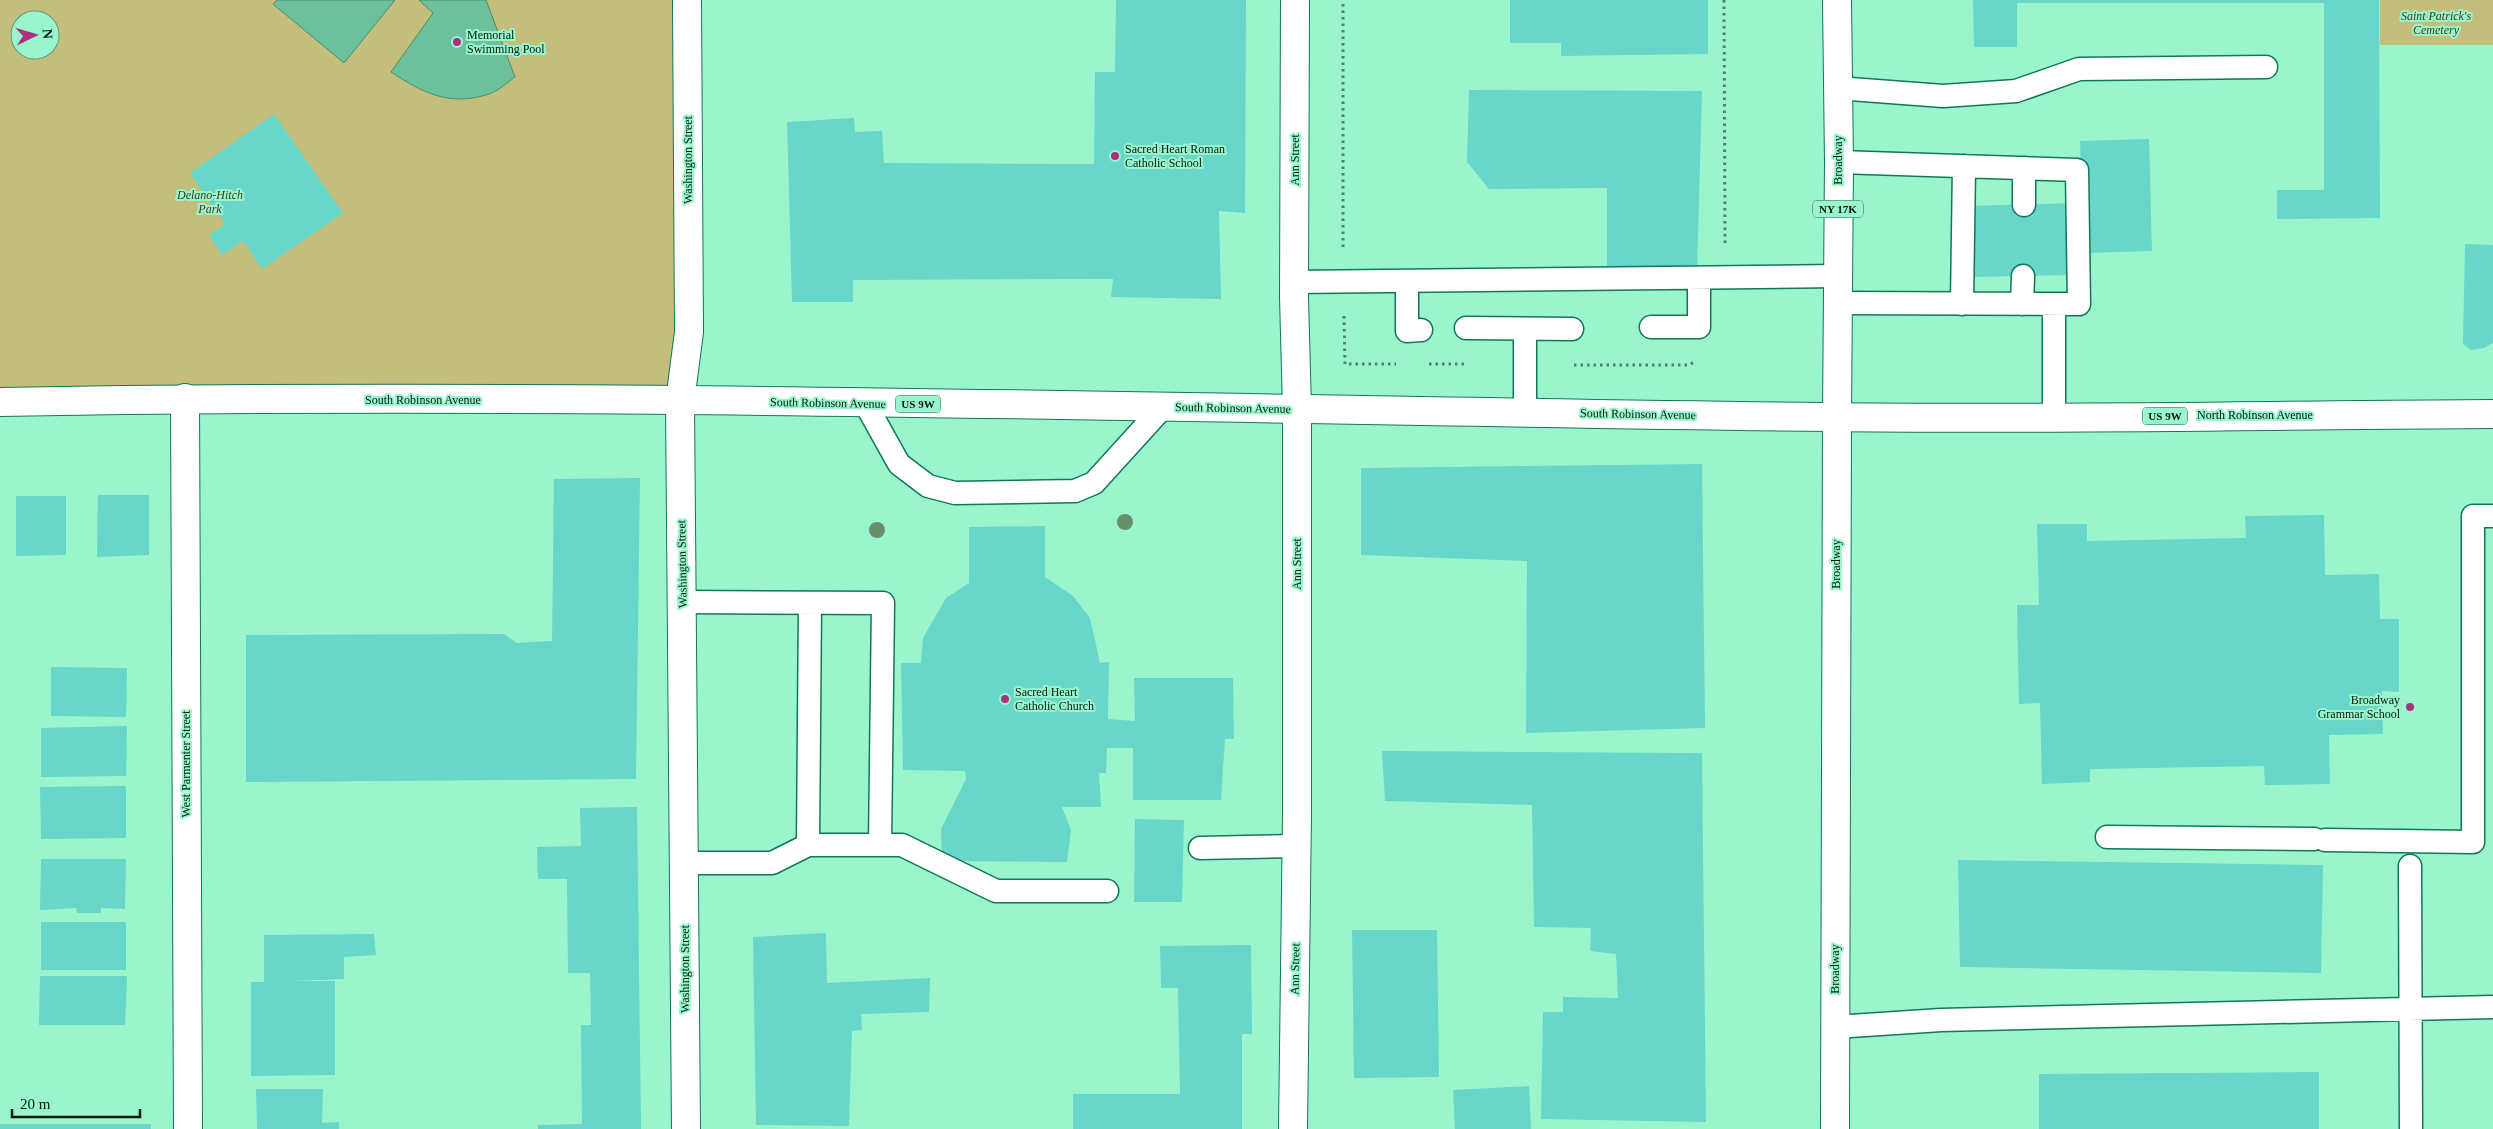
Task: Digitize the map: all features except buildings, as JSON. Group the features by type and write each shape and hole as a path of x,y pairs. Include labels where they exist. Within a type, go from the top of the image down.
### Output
{"main road":[{"name":"Washington Street","path":"686,1129 680,401 689,332 687,0"},
{"name":"Ann Street","path":"1293,1129 1297,409 1294,282 1295,0"},
{"name":"Broadway","path":"1835,1129 1837,276 1839,162 1837,0"},
{"name":"South Robinson Avenue","path":"0,402 185,398 680,401 1837,417"},
{"name":"West Parmenter Street","path":"185,398 188,1129"},
{"name":"North Robinson Avenue","path":"1837,417 2493,414"}],"lane":[{"path":"1837,88 1943,96 2016,91 2079,69 2266,67"},
{"path":"1837,303 2079,304 2077,170 1839,162"},
{"path":"1962,304 1964,166"},
{"path":"2024,168 2024,204"},
{"path":"1294,282 1837,276"},
{"path":"2022,304 2023,276"},
{"path":"1650,327 1699,327 1699,278"},
{"path":"1406,281 1407,331 1421,330"},
{"path":"2054,304 2054,416"},
{"path":"1466,328 1572,329"},
{"path":"1525,328 1525,413"},
{"path":"865,403 899,464 928,486 955,493 1075,491 1094,483 1163,407"},
{"path":"2107,837 2473,842 2473,516 2493,516"},
{"path":"682,602 883,603 880,845"},
{"path":"808,845 810,603"},
{"path":"685,863 772,863 808,845 902,845 996,892 1107,891"},
{"path":"1200,848 1296,846"},
{"path":"2410,866 2411,1129"},
{"path":"1835,1027 1941,1020 2493,1007"}],"path":[{"path":"1343,0 1344,282"}],"green space":[{"name":"Delano-Hitch Park","path":"0,0 680,0 680,401 0,405"},
{"name":"Saint Patrick's Cemetery","path":"2380,0 2493,0 2493,45 2380,45"}],"shaded area":[{"path":"277,0 395,0 344,63 273,4"},
{"name":"Memorial Swimming Pool","path":"419,0 486,0 515,77 492,93 475,98 462,99 437,96 426,92 391,72 433,13"}],"place":[{"name":"Memorial Swimming Pool","path":"457,42"},
{"name":"Sacred Heart Roman Catholic School","path":"1115,156"},
{"name":"Sacred Heart Catholic Church","path":"1005,699"},
{"name":"Broadway Grammar School","path":"2410,707"}]}
